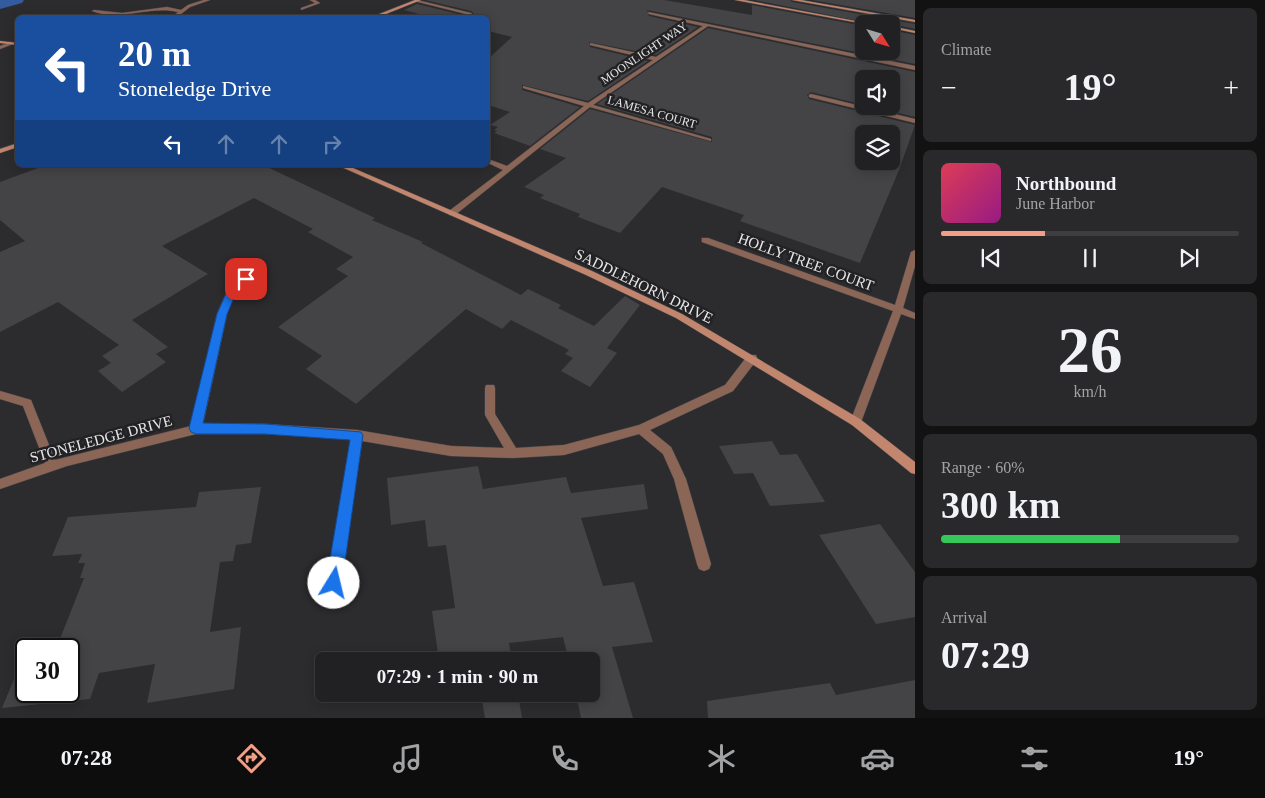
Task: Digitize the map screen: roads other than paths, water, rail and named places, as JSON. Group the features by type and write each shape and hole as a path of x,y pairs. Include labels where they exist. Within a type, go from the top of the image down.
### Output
{"street":[{"path":"302,9 318,3 312,0"},
{"path":"737,0 855,21"},
{"path":"794,0 915,21"},
{"path":"178,15 190,6 204,1"},
{"path":"379,15 417,1 470,14"},
{"path":"94,11 122,14 167,8 182,12"},
{"path":"649,13 707,25"},
{"name":"MOONLIGHT WAY","path":"452,214 588,106 707,25 915,68"},
{"path":"900,30 915,32"},
{"path":"0,42 15,44"},
{"path":"0,48 11,44"},
{"path":"592,44 657,59"},
{"name":"LAMESA COURT","path":"525,87 709,140"},
{"path":"812,96 915,121"},
{"path":"0,151 15,145"},
{"path":"490,162 507,169"},
{"name":"SADDLEHORN DRIVE","path":"345,167 589,273 671,312 752,358 856,422 915,469"},
{"name":"HOLLY TREE COURT","path":"705,240 915,316"},
{"path":"856,422 898,310 915,252"},
{"path":"196,428 222,314 231,291 261,266"},
{"name":"STONELEDGE DRIVE","path":"0,484 52,466 196,428 265,429 357,435 451,451 513,453 564,450 641,429 729,388 752,358"},
{"path":"490,388 490,415 513,453"},
{"path":"0,395 27,403 52,466"},
{"path":"641,429 667,451 680,478 704,564"},
{"path":"331,602 357,435"}],"waterway":[{"path":"0,5 17,0"}]}
